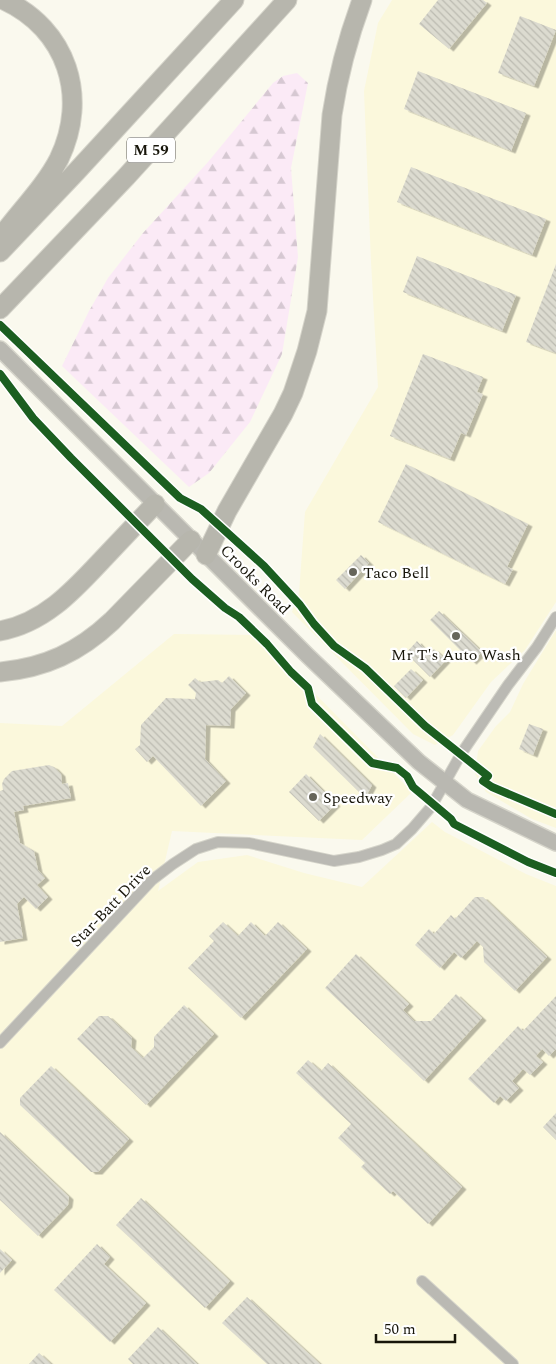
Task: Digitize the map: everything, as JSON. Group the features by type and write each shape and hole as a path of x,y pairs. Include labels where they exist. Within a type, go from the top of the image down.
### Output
{"highway":[{"path":"0,237 58,161 69,134 72,109 70,81 55,44 25,11 4,0"},
{"name":"M 59","path":"0,252 101,146 234,0"},
{"name":"M 59","path":"4,306 158,142 287,0"},
{"path":"206,555 227,511 283,414 293,393 307,351 316,311 332,115 336,89 346,48 362,0"},
{"path":"0,632 21,626 48,612 78,585 155,504"},
{"path":"0,672 25,669 54,660 83,644 112,621 191,540"}],"main road":[{"name":"Crooks Road","path":"4,353 206,555 419,762 467,800 556,842"}],"street":[{"name":"Star-Batt Drive","path":"0,1043 152,880 196,849 218,842 249,843 334,861 367,855 396,844 431,807 461,754 508,685 537,647 556,616"},
{"path":"422,1281 513,1364"}],"shaded area":[{"path":"392,0 556,0 556,602 525,650 491,682 453,735 435,745 413,734 292,612 299,593 305,512 378,387 364,91 378,23"},
{"path":"556,630 556,828 532,819 486,792 475,774 478,751 496,726 510,712 523,684"},
{"path":"174,634 257,635 412,792 362,840 172,831 158,891 198,862 247,855 304,873 362,887 432,822 445,832 526,874 556,886 556,1364 0,1364 0,723 62,726"}],"green space":[{"path":"297,73 308,83 291,168 298,257 282,354 250,422 209,473 189,487 62,366 89,311 108,278 143,233 208,162 273,83 283,76"}],"building":[{"path":"438,0 483,0 487,3 449,49 419,24"},
{"path":"520,16 556,30 534,86 498,73"},
{"path":"418,71 526,113 511,151 404,109"},
{"path":"411,167 546,219 532,255 397,202"},
{"path":"417,256 516,295 502,331 403,292"},
{"path":"556,264 556,353 526,342"},
{"path":"423,354 483,377 477,392 483,394 466,435 461,433 450,459 390,436"},
{"path":"406,464 528,524 507,567 513,569 505,584 378,522"},
{"name":"Taco Bell","path":"361,555 369,563 345,589 336,580"},
{"name":"Mr T's Auto Wash","path":"439,611 482,652 472,662 430,620"},
{"path":"417,641 429,654 434,649 446,660 430,677 406,653"},
{"path":"411,669 423,680 406,698 394,686"},
{"path":"229,676 246,693 231,709 230,726 206,725 205,759 226,781 201,806 153,756 147,762 135,749 140,745 141,725 166,698 195,699 196,693 188,685 195,678 200,682 218,680 222,683"},
{"path":"529,724 543,729 533,755 519,749"},
{"path":"320,734 372,785 365,798 313,747"},
{"path":"49,765 61,774 62,784 68,783 71,798 23,806 24,810 14,812 20,843 34,851 38,870 45,878 37,885 48,897 36,909 24,897 17,904 23,938 0,942 0,791 3,790 2,784 4,779 12,771"},
{"path":"306,774 336,804 319,821 289,792"},
{"path":"475,897 483,897 547,957 515,991 484,962 483,947 477,941 461,958 454,952 440,968 415,945 429,929 434,934 451,915 455,919"},
{"path":"223,922 238,936 251,922 265,936 278,922 307,949 241,1018 188,968 214,941 209,936"},
{"path":"356,954 409,1004 403,1010 414,1021 431,1021 456,994 482,1018 424,1081 325,988"},
{"path":"556,996 556,1049 549,1056 542,1049 536,1056 543,1062 530,1075 523,1069 512,1081 519,1088 506,1101 500,1096 494,1103 468,1079 518,1026 523,1031"},
{"path":"184,1005 214,1034 146,1105 77,1039 99,1016 108,1016 132,1038 131,1047 143,1058 154,1047 154,1037"},
{"path":"308,1060 321,1071 328,1063 462,1187 428,1224 393,1191 390,1194 361,1167 365,1163 338,1138 351,1124 296,1073"},
{"path":"51,1066 129,1139 98,1172 91,1172 20,1105 20,1098"},
{"path":"556,1113 556,1140 543,1127"},
{"path":"0,1132 69,1197 68,1205 38,1236 0,1200"},
{"path":"141,1198 230,1281 205,1308 116,1225"},
{"path":"97,1244 110,1257 104,1264 146,1303 110,1342 54,1290"},
{"path":"0,1249 12,1260 0,1273"},
{"path":"247,1297 320,1364 267,1364 222,1323"},
{"path":"158,1327 197,1364 133,1364 128,1359"},
{"path":"39,1353 51,1364 29,1364"}],"cycle path":[{"path":"0,325 180,498 201,509 264,566 334,646 365,668 425,726 488,776 483,781 492,787 556,814"},
{"path":"0,374 33,418 71,458 192,579 225,608 239,617 267,644 291,672 308,688 312,704 372,763 397,768 407,776 413,787 451,819 454,824 528,862 556,873"}],"place":[{"name":"Taco Bell","path":"353,572"},
{"name":"Mr T's Auto Wash","path":"456,636"},
{"name":"Speedway","path":"313,797"}]}
